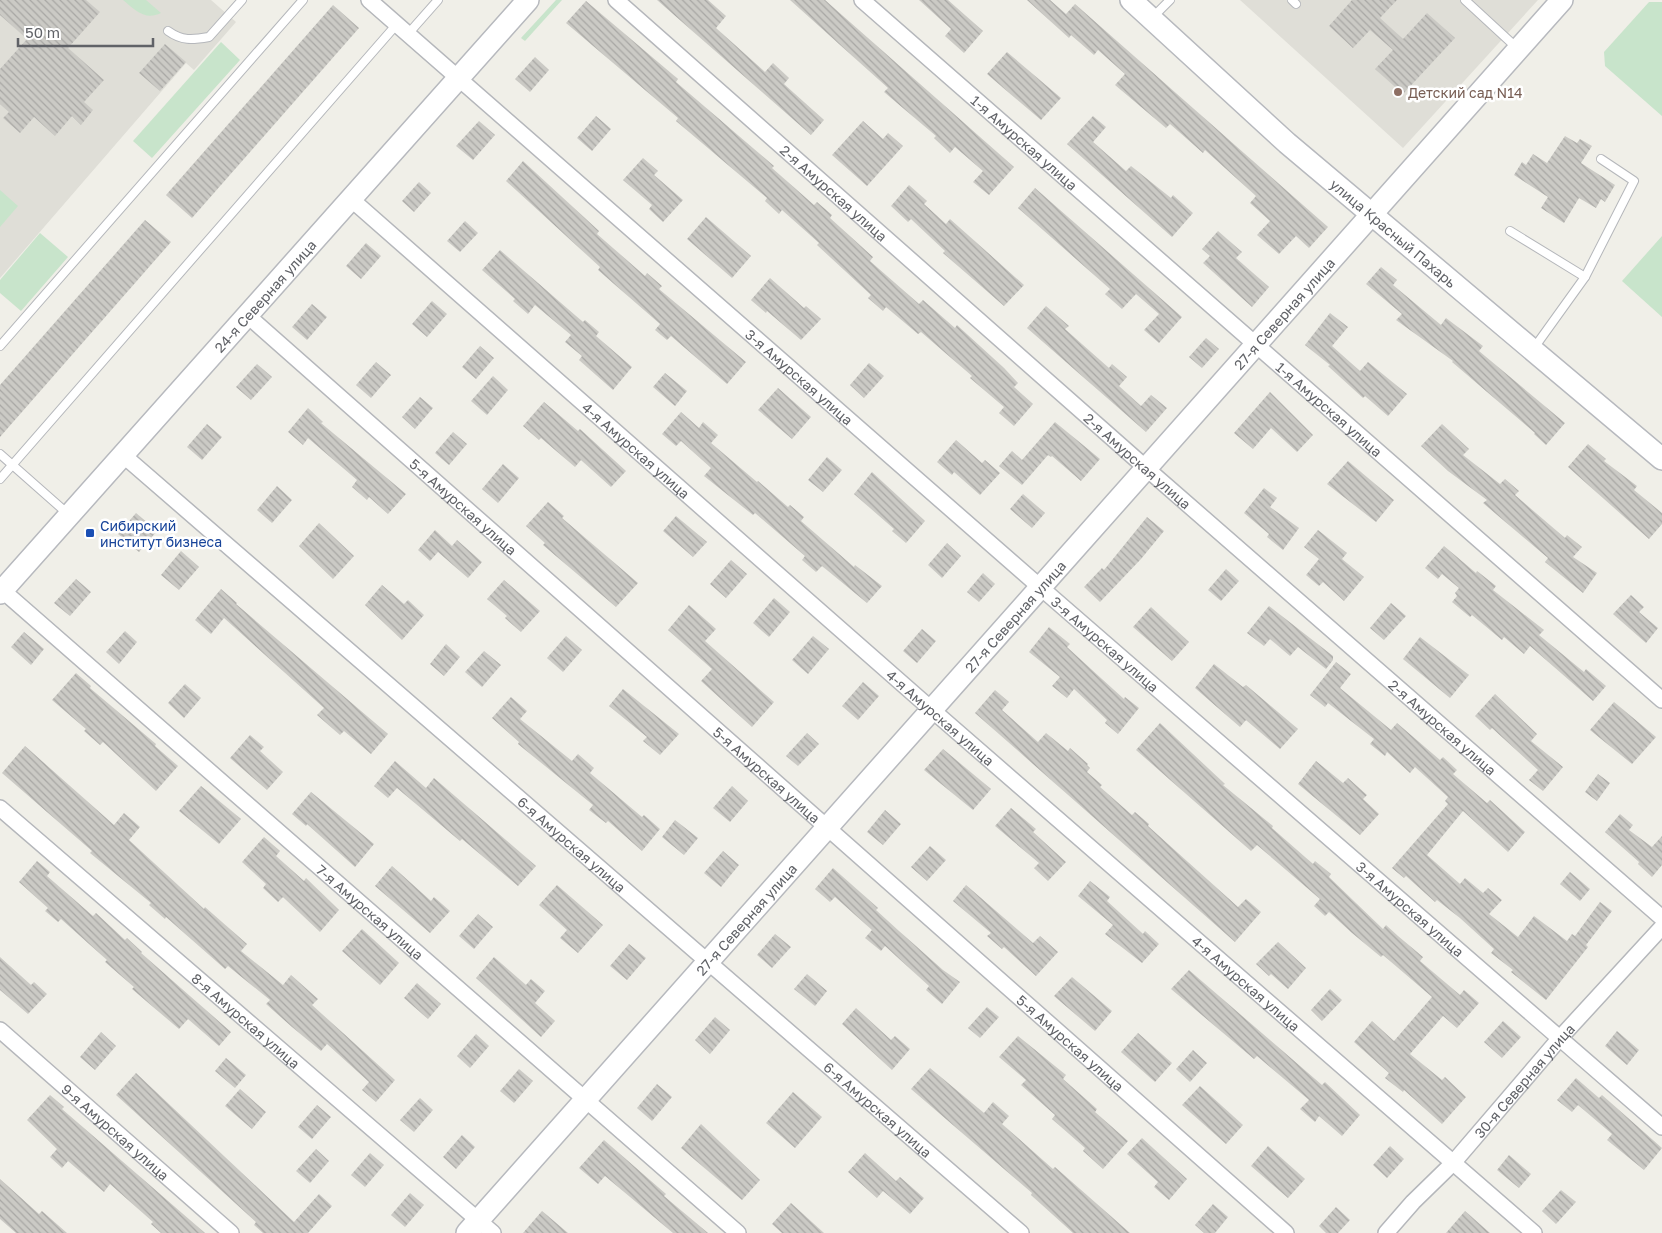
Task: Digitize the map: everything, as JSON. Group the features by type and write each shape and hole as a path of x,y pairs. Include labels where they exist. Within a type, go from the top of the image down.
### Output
{"street":[{"name":"3-я Амурская улица","path":"369,0 1040,587 1662,1127"},
{"name":"24-я Северная улица","path":"1,592 528,0"},
{"name":"2-я Амурская улица","path":"616,0 1146,468 1662,918"},
{"name":"1-я Амурская улица","path":"862,0 1662,700"},
{"name":"улица Красный Пахарь","path":"1131,0 1287,144 1662,459"},
{"name":"27-я Северная улица","path":"479,1229 584,1099 1562,0"},
{"name":"4-я Амурская улица","path":"351,199 931,709 1534,1233"},
{"name":"5-я Амурская улица","path":"247,316 1286,1233"},
{"name":"6-я Амурская улица","path":"123,455 1021,1233"},
{"name":"7-я Амурская улица","path":"1,592 738,1233"},
{"name":"8-я Амурская улица","path":"0,808 479,1229"},
{"name":"30-я Северная улица","path":"1386,1233 1413,1202 1453,1163 1560,1038 1662,927"},
{"name":"9-я Амурская улица","path":"0,1030 231,1233"}],"lane":[{"path":"168,30 177,37 190,40 209,38 242,0"},
{"path":"0,346 303,0"},
{"path":"0,479 402,29 438,0"},
{"path":"1150,19 1170,0"},
{"path":"1465,0 1518,50"},
{"path":"1533,350 1585,278 1634,181 1601,159"},
{"path":"1510,231 1585,278"},
{"path":"0,454 69,516"}],"shaded area":[{"path":"0,0 211,0 236,22 194,70 186,63 0,278"},
{"name":"Детский сад N14","path":"1240,0 1538,0 1403,148"}],"green space":[{"path":"123,0 146,0 161,13 150,16 145,15 136,11"},
{"path":"556,0 562,0 525,41 521,38"},
{"path":"1649,2 1662,2 1662,116 1605,66 1604,52"},
{"path":"221,42 240,60 152,158 133,141"},
{"path":"0,190 18,206 0,227"},
{"path":"40,233 68,257 21,311 0,293 0,280"},
{"path":"1662,236 1662,317 1622,281"}],"building":[{"path":"0,0 86,0 100,12 68,48 104,80 84,102 93,110 81,125 72,116 55,136 34,117 20,133 3,118 9,112 0,104 0,69 27,39 0,15"},
{"path":"657,0 708,0 726,16 716,28 765,72 773,63 789,78 784,84 824,120 811,135"},
{"path":"790,0 825,0 1014,167 989,195 973,182 983,171 955,147 950,153 934,138 936,136 884,92 888,88"},
{"path":"919,0 948,0 983,31 964,53 945,36 951,29"},
{"path":"1027,0 1050,0 1066,14 1075,4 1328,227 1309,248 1296,236 1279,254 1257,235 1270,221 1250,203 1256,196 1205,150 1203,153 1170,124 1166,128 1115,85 1125,74 1098,50 1094,55 1071,35 1069,38"},
{"path":"1352,0 1397,0 1380,18 1403,39 1427,13 1455,38 1403,94 1375,69 1393,50 1370,30 1353,48 1329,26"},
{"path":"586,1 678,79 676,82 774,166 772,168 814,205 817,202 832,215 830,218 873,257 870,261 919,304 923,300 955,328 957,325 1004,368 1018,383 1014,387 1033,404 1014,426 999,413 1004,407 970,378 972,376 921,332 918,334 886,307 883,311 868,298 871,295 817,245 819,243 782,210 779,214 765,201 767,198 676,121 678,118 566,23"},
{"path":"333,5 359,28 192,218 166,195"},
{"path":"165,44 186,62 160,91 139,73"},
{"path":"1007,52 1061,98 1041,120 987,74"},
{"path":"535,57 549,70 530,92 515,79"},
{"path":"596,116 611,129 592,151 577,138"},
{"path":"1093,116 1106,127 1093,142 1126,171 1131,166 1171,198 1173,195 1193,213 1172,237 1067,144"},
{"path":"479,121 495,135 473,160 456,146"},
{"path":"863,121 883,139 888,133 903,146 867,186 832,155"},
{"path":"1565,136 1577,143 1580,139 1592,146 1581,163 1615,185 1605,202 1601,199 1596,208 1579,198 1564,223 1541,208 1548,197 1514,175 1522,162 1526,165 1533,154 1547,163"},
{"path":"643,158 658,171 654,175 683,200 663,222 649,209 652,205 623,180"},
{"path":"523,161 599,231 597,234 645,276 647,273 662,286 659,289 746,362 727,384 671,336 667,340 655,330 660,324 598,270 600,267 506,181"},
{"path":"419,182 431,193 414,212 402,201"},
{"path":"909,185 927,201 924,204 946,224 950,219 1024,285 1004,306 943,253 945,251 911,219 908,222 891,206"},
{"path":"1035,188 1182,317 1159,343 1144,330 1159,314 1136,294 1122,309 1105,294 1110,289 1018,208"},
{"path":"706,217 751,256 732,278 687,239"},
{"path":"145,220 171,242 0,437 0,385"},
{"path":"465,221 478,233 460,252 447,241"},
{"path":"1218,231 1242,252 1236,258 1269,287 1252,307 1203,263 1210,256 1202,249"},
{"path":"366,243 381,256 361,279 346,266"},
{"path":"500,250 583,322 585,320 599,332 596,336 632,367 613,390 579,360 582,356 565,342 571,335 535,305 528,314 513,301 515,299 482,270"},
{"path":"1381,267 1397,280 1393,285 1441,325 1446,318 1483,346 1479,351 1565,423 1546,445 1535,433 1453,361 1396,320 1402,314 1366,284"},
{"path":"770,278 804,308 806,306 821,319 801,340 751,300"},
{"path":"432,301 447,314 427,337 412,324"},
{"path":"312,304 327,317 307,340 292,327"},
{"path":"1046,306 1069,326 1065,329 1109,368 1112,364 1127,377 1119,386 1141,406 1151,395 1167,408 1146,432 1027,328"},
{"path":"1330,313 1348,327 1332,346 1360,371 1368,362 1407,394 1388,416 1365,396 1363,398 1328,366 1330,365 1305,345"},
{"path":"1206,338 1219,349 1202,368 1189,357"},
{"path":"480,346 494,358 476,379 462,367"},
{"path":"376,362 391,375 371,398 356,385"},
{"path":"869,363 884,376 864,398 850,385"},
{"path":"257,364 272,377 251,400 236,387"},
{"path":"665,373 687,391 675,406 653,387"},
{"path":"493,376 508,390 487,415 471,401"},
{"path":"778,388 811,417 792,439 758,410"},
{"path":"1270,392 1313,435 1297,452 1271,428 1253,449 1234,433"},
{"path":"420,397 433,408 415,429 402,417"},
{"path":"544,402 578,431 580,429 626,471 611,487 581,460 575,467 541,438 539,440 523,426"},
{"path":"308,408 323,422 321,423 406,494 388,514 369,497 367,500 352,487 357,480 308,438 303,445 288,432"},
{"path":"681,412 699,428 703,422 718,435 711,443 788,507 790,505 804,517 801,521 854,567 855,565 882,586 867,603 822,566 816,572 802,560 805,556 755,513 753,515 704,476 711,468 681,441 676,446 662,434"},
{"path":"1055,422 1100,459 1081,481 1052,456 1048,455 1022,485 999,466 1012,451 1022,460"},
{"path":"207,424 222,437 202,460 187,447"},
{"path":"1442,424 1469,449 1463,455 1500,484 1505,479 1519,491 1515,495 1565,538 1567,535 1582,547 1573,557 1597,573 1583,593 1545,562 1548,558 1483,503 1487,500 1448,471 1421,446"},
{"path":"453,432 467,444 449,465 435,453"},
{"path":"956,440 982,463 985,460 1000,473 980,495 954,472 952,475 937,462"},
{"path":"1588,444 1606,459 1604,461 1637,486 1634,490 1662,513 1662,524 1649,539 1568,467"},
{"path":"827,457 842,470 823,492 808,480"},
{"path":"1348,461 1394,500 1376,522 1327,484"},
{"path":"503,464 519,478 498,503 482,489"},
{"path":"872,472 925,521 906,543 892,531 894,529 854,494"},
{"path":"277,486 292,500 272,523 257,510"},
{"path":"1264,488 1277,498 1270,507 1299,528 1283,550 1267,537 1269,534 1244,513"},
{"path":"1023,494 1045,513 1032,528 1010,509"},
{"path":"548,502 564,516 562,518 638,583 616,607 543,545 545,543 526,526"},
{"path":"136,513 157,531 139,552 118,534"},
{"path":"676,516 707,542 693,557 663,531"},
{"path":"1147,517 1164,531 1141,559 1100,602 1084,587 1102,568 1104,570"},
{"path":"319,523 354,556 333,579 299,546"},
{"path":"435,530 452,546 457,540 482,562 468,578 438,552 430,561 418,550"},
{"path":"1318,530 1347,553 1342,559 1364,577 1344,601 1323,582 1319,586 1306,575 1319,559 1304,547"},
{"path":"947,543 961,556 942,578 928,565"},
{"path":"1444,546 1476,573 1477,571 1496,586 1493,590 1544,630 1539,635 1584,672 1586,669 1606,686 1593,701 1530,646 1524,654 1504,637 1502,640 1472,615 1470,617 1452,602 1457,596 1455,593 1459,588 1442,574 1438,579 1425,568"},
{"path":"181,551 199,567 179,590 161,575"},
{"path":"731,560 747,574 726,598 710,584"},
{"path":"1226,569 1239,581 1221,601 1208,590"},
{"path":"983,573 995,584 979,602 967,592"},
{"path":"76,579 91,592 70,616 54,603"},
{"path":"504,580 540,611 521,632 505,618 507,616 487,599"},
{"path":"382,585 404,604 408,600 424,615 402,640 365,605"},
{"path":"221,589 388,734 371,754 344,731 340,735 317,715 324,708 224,618 211,634 195,620"},
{"path":"1631,595 1644,607 1639,612 1658,628 1646,643 1613,614"},
{"path":"774,598 790,612 769,637 753,623"},
{"path":"1391,603 1406,616 1384,640 1370,628"},
{"path":"689,605 716,629 705,641 774,702 752,727 701,681 712,669 668,630"},
{"path":"1269,606 1333,656 1333,660 1326,669 1298,647 1290,656 1270,639 1264,646 1247,633"},
{"path":"1151,607 1189,642 1172,661 1133,627"},
{"path":"1049,627 1070,644 1067,647 1124,699 1125,697 1139,708 1118,734 1105,723 1107,720 1074,689 1067,698 1052,686 1060,677 1029,652"},
{"path":"922,629 936,641 917,663 903,651"},
{"path":"125,631 137,642 119,664 106,652"},
{"path":"24,632 44,649 31,665 11,647"},
{"path":"566,636 582,650 563,672 547,658"},
{"path":"813,636 829,649 808,674 792,660"},
{"path":"1420,637 1469,675 1450,698 1403,659"},
{"path":"446,644 460,657 444,676 430,664"},
{"path":"484,651 501,665 482,687 465,672"},
{"path":"1336,662 1351,674 1340,688 1391,730 1397,723 1440,760 1443,757 1457,770 1453,774 1487,803 1490,800 1525,832 1508,852 1463,811 1427,855 1460,884 1465,878 1483,893 1488,888 1502,900 1489,914 1518,937 1534,916 1567,941 1572,934 1575,936 1600,902 1612,911 1586,945 1588,947 1546,1000 1491,953 1494,949 1460,918 1437,900 1435,902 1406,876 1404,878 1392,868 1448,804 1445,801 1448,797 1415,767 1410,773 1387,752 1385,756 1370,744 1374,739 1328,703 1325,707 1310,695"},
{"path":"1214,664 1243,687 1246,685 1298,729 1280,749 1246,720 1240,727 1195,688"},
{"path":"76,673 91,686 90,688 156,744 155,746 178,766 156,791 103,742 100,745 84,731 86,729 52,700"},
{"path":"863,682 879,696 858,720 842,706"},
{"path":"185,684 201,698 184,718 168,703"},
{"path":"623,689 679,734 660,755 643,741 647,737 609,706"},
{"path":"995,690 1009,702 1002,710 1038,742 1046,733 1068,751 1070,748 1088,764 1090,768 1087,772 1102,785 1100,787 1132,815 1135,812 1149,824 1148,826 1238,907 1246,899 1261,912 1235,942 975,713"},
{"path":"1495,694 1537,734 1531,741 1563,767 1543,791 1529,780 1538,770 1492,728 1490,730 1475,716"},
{"path":"511,697 527,711 520,719 572,761 578,754 594,768 590,773 642,817 644,815 660,829 642,851 608,821 606,823 589,810 593,805 518,744 519,742 492,718"},
{"path":"1614,702 1656,737 1632,764 1590,730"},
{"path":"1160,723 1225,784 1223,785 1273,826 1272,828 1313,864 1315,861 1331,874 1329,877 1383,929 1386,925 1423,957 1420,961 1460,995 1464,990 1479,1003 1457,1028 1443,1016 1410,1054 1442,1080 1445,1077 1466,1097 1442,1124 1404,1090 1403,1092 1385,1078 1389,1073 1354,1042 1372,1021 1394,1041 1432,997 1383,955 1381,957 1329,912 1325,916 1314,906 1320,899 1257,845 1251,851 1136,750"},
{"path":"807,733 819,744 798,766 786,756"},
{"path":"250,735 264,747 260,751 283,772 267,790 230,758"},
{"path":"25,746 114,825 124,813 140,827 129,840 204,909 205,907 247,944 241,951 283,985 291,975 318,999 312,1005 395,1080 376,1102 362,1090 369,1082 327,1044 321,1051 292,1027 266,1004 270,1000 228,966 225,969 166,917 165,919 149,905 151,903 90,853 92,851 2,773"},
{"path":"943,749 991,789 973,810 924,770"},
{"path":"395,761 426,788 434,778 536,866 518,886 462,839 460,841 397,788 388,798 374,786"},
{"path":"1316,761 1343,783 1348,778 1367,795 1363,799 1379,814 1360,835 1298,784"},
{"path":"1598,774 1610,783 1597,801 1585,792"},
{"path":"201,786 241,819 219,844 179,811"},
{"path":"732,786 748,801 730,822 713,808"},
{"path":"311,792 374,844 355,867 307,824 306,826 292,814"},
{"path":"1011,808 1036,829 1033,832 1066,862 1048,881 1034,868 1039,863 995,826"},
{"path":"885,810 901,824 883,845 867,832"},
{"path":"1620,814 1633,825 1629,830 1652,847 1662,836 1662,865 1652,877 1638,864 1639,862 1605,832"},
{"path":"675,820 698,838 684,855 662,837"},
{"path":"264,837 280,851 276,856 304,881 306,878 339,910 320,932 283,897 278,902 263,888 266,884 242,862"},
{"path":"930,846 946,860 927,881 911,867"},
{"path":"723,851 739,865 721,887 704,873"},
{"path":"37,861 50,872 47,876 93,916 96,913 125,940 127,938 141,953 231,1032 219,1046 188,1019 179,1029 132,989 134,987 105,962 107,960 61,919 58,922 45,911 48,908 19,882"},
{"path":"392,866 431,901 434,897 450,911 430,933 375,886"},
{"path":"833,868 878,908 876,910 899,931 943,970 960,982 942,1004 926,990 929,986 885,946 881,951 865,938 872,930 835,897 830,902 815,889"},
{"path":"1570,872 1590,889 1580,901 1560,884"},
{"path":"1090,881 1110,897 1107,901 1143,934 1145,931 1159,944 1142,963 1105,934 1113,925 1078,896"},
{"path":"557,885 603,925 578,953 560,938 567,930 539,905"},
{"path":"966,885 1033,943 1040,936 1058,952 1036,976 1004,947 1002,949 987,936 991,933 953,901"},
{"path":"478,914 493,927 474,949 459,936"},
{"path":"362,929 399,963 380,985 342,951"},
{"path":"775,934 791,947 772,968 757,955"},
{"path":"1278,942 1306,968 1288,989 1256,964"},
{"path":"629,944 646,958 627,980 610,966"},
{"path":"0,957 31,985 34,982 47,994 28,1014 0,990"},
{"path":"494,957 526,985 531,979 545,991 535,1003 555,1021 541,1037 476,978"},
{"path":"1189,970 1322,1085 1325,1082 1360,1115 1342,1136 1319,1116 1315,1122 1300,1109 1309,1100 1257,1056 1254,1059 1171,989"},
{"path":"807,974 827,991 815,1006 794,989"},
{"path":"1072,977 1112,1011 1095,1031 1054,996"},
{"path":"417,983 441,1004 428,1019 404,998"},
{"path":"1330,989 1342,1000 1322,1021 1311,1010"},
{"path":"987,1007 999,1017 980,1038 968,1028"},
{"path":"856,1008 891,1040 895,1036 910,1049 892,1070 842,1024"},
{"path":"715,1017 730,1030 710,1054 695,1040"},
{"path":"1503,1021 1521,1037 1502,1058 1484,1042"},
{"path":"1617,1031 1639,1050 1627,1065 1605,1046"},
{"path":"101,1032 116,1046 95,1070 80,1057"},
{"path":"1138,1033 1172,1063 1155,1082 1121,1052"},
{"path":"476,1034 489,1046 470,1068 457,1056"},
{"path":"1018,1036 1066,1075 1063,1079 1097,1109 1095,1112 1128,1141 1103,1169 1083,1151 1085,1148 1052,1119 1055,1115 1021,1085 1026,1080 999,1057"},
{"path":"1193,1050 1207,1063 1190,1082 1176,1069"},
{"path":"226,1058 246,1075 235,1088 215,1071"},
{"path":"930,1068 984,1113 993,1102 1009,1116 1002,1124 1053,1169 1055,1167 1130,1233 1073,1233 1031,1195 1032,1193 911,1089"},
{"path":"519,1069 533,1081 514,1103 500,1091"},
{"path":"136,1073 294,1222 319,1194 332,1206 308,1233 263,1233 254,1225 256,1222 116,1095"},
{"path":"1576,1078 1599,1098 1602,1095 1662,1148 1644,1170 1607,1140 1612,1134 1578,1105 1572,1112 1557,1100"},
{"path":"657,1084 672,1097 652,1121 637,1108"},
{"path":"1200,1086 1243,1125 1226,1144 1182,1105"},
{"path":"240,1089 266,1112 252,1129 225,1106"},
{"path":"793,1092 822,1117 795,1148 766,1123"},
{"path":"50,1095 64,1107 62,1109 205,1233 161,1233 151,1224 153,1222 110,1184 104,1192 68,1161 62,1168 50,1157 57,1149 27,1120"},
{"path":"420,1098 433,1110 414,1132 400,1120"},
{"path":"317,1105 331,1117 312,1139 298,1127"},
{"path":"701,1124 760,1180 742,1200 681,1148"},
{"path":"462,1135 475,1147 456,1169 443,1157"},
{"path":"1142,1138 1187,1179 1169,1200 1154,1187 1158,1182 1127,1154"},
{"path":"604,1140 666,1194 664,1196 708,1233 673,1233 605,1176 598,1184 579,1168"},
{"path":"1268,1146 1305,1179 1288,1198 1251,1166"},
{"path":"1390,1146 1404,1159 1387,1178 1373,1165"},
{"path":"316,1149 329,1161 310,1183 296,1171"},
{"path":"370,1153 384,1165 365,1187 351,1175"},
{"path":"865,1153 896,1181 900,1177 924,1198 910,1214 883,1191 877,1198 848,1172"},
{"path":"1509,1155 1531,1174 1519,1188 1497,1170"},
{"path":"0,1179 39,1214 42,1211 67,1233 16,1233 0,1219"},
{"path":"1561,1190 1576,1202 1556,1224 1542,1211"},
{"path":"410,1193 424,1205 405,1227 391,1215"},
{"path":"791,1203 824,1233 782,1233 772,1224"},
{"path":"1213,1204 1228,1217 1215,1233 1204,1233 1195,1225"},
{"path":"1336,1207 1350,1220 1338,1233 1326,1233 1319,1226"},
{"path":"542,1211 568,1233 523,1233"},
{"path":"1465,1211 1490,1233 1446,1233"}],"place":[{"name":"Детский сад N14","path":"1398,92"},
{"name":"Сибирский институт бизнеса","path":"90,533"}]}
